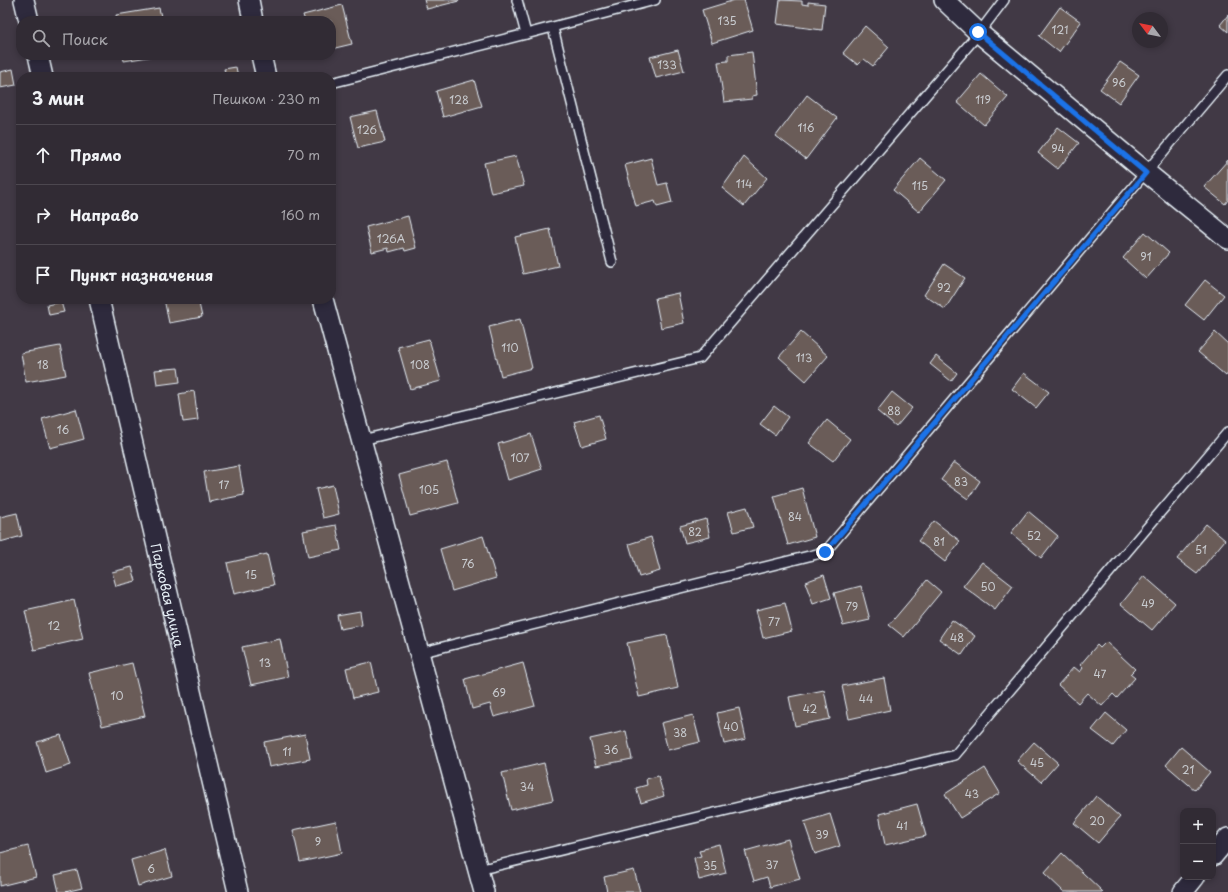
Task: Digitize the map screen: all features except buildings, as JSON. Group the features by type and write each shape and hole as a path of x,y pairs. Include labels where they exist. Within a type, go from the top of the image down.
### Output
{"street":[{"path":"24,0 28,16"},
{"path":"249,0 252,16"},
{"path":"944,0 978,32 1146,173 1228,239"},
{"path":"39,60 42,72"},
{"path":"262,60 265,72"},
{"name":"Парковая улица","path":"100,304 238,892"},
{"path":"324,304 484,892"},
{"path":"1219,856 1228,838"},
{"path":"1183,892 1193,880"}],"lane":[{"path":"517,0 526,34"},
{"path":"336,82 553,28 655,0"},
{"path":"362,440 700,358 1004,0"},
{"path":"553,28 612,262"},
{"path":"419,653 825,552 1228,75"},
{"path":"478,870 955,755 1228,432"}],"route":[{"path":"825,552 1146,173 978,32"}]}
